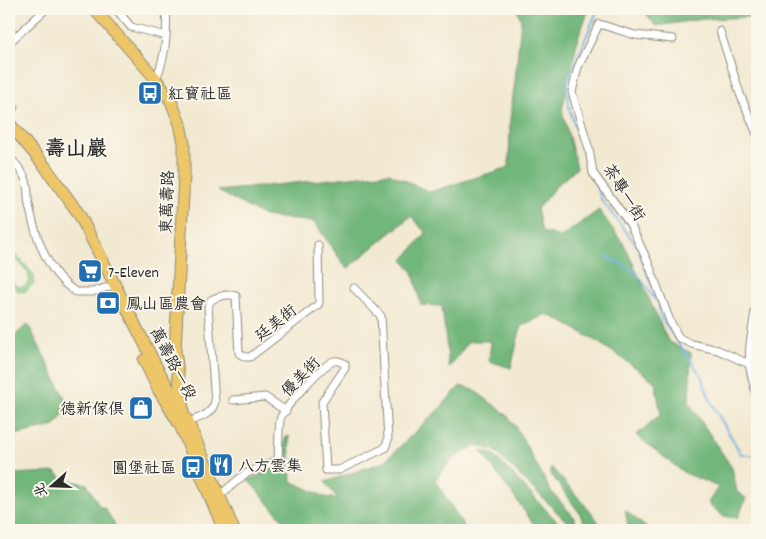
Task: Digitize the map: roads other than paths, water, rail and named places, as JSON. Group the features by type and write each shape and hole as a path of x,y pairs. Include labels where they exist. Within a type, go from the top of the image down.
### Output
{"main road":[{"name":"東萬壽路","path":"86,9 171,101 180,124 184,143 175,351 184,421"},
{"name":"東萬壽路","path":"94,9 154,82 171,118 178,145 170,362 173,404"},
{"name":"萬壽路一段","path":"9,123 44,165 79,214 158,389 173,404"},
{"name":"萬壽路一段","path":"9,134 58,194 72,217 157,368 173,404"},
{"path":"157,368 170,362"},
{"path":"173,404 184,421 234,530"},
{"path":"184,421 224,530"}],"street":[{"path":"9,45 46,9"},
{"path":"116,9 131,27 166,36"},
{"path":"154,82 161,67 166,36 166,9"},
{"name":"茶專一街","path":"673,39 635,35 599,24 578,67 572,92 589,149 593,173 630,224 648,262 670,321 679,338 692,344 718,350 748,364"},
{"path":"720,31 740,94 757,134"},
{"path":"9,101 14,107 9,112"},
{"path":"9,156 24,175 27,183 29,205 42,250 60,278 76,292 92,292 112,286"},
{"name":"廷美街","path":"184,421 210,412 216,402 208,307 211,300 221,295 230,294 236,296 239,353 245,357 250,357 313,310 319,303 318,245"},
{"name":"優美街","path":"220,496 245,474 278,459 281,417 316,374 327,364 334,361 340,361 345,364 343,374 322,402 326,470 339,470 385,448 388,440 381,316 354,288"},
{"path":"757,307 748,364 757,399"},
{"path":"233,400 265,397 286,411"}],"waterway":[{"path":"589,169 570,111 566,85 598,9"},
{"path":"593,178 602,201 638,247"},
{"path":"639,252 659,304"},
{"path":"606,256 636,272 656,301"},
{"path":"659,306 661,318 701,375 711,402 741,454 757,456"}],"place":[{"name":"紅寶社區","path":"150,93"},
{"name":"7-Eleven","path":"90,271"},
{"name":"鳳山區農會","path":"108,303"},
{"name":"德新傢俱","path":"141,408"},
{"name":"八方雲集","path":"221,465"},
{"name":"圓堡社區","path":"193,467"}],"district":[{"name":"壽山巖","path":"76,148"}]}
